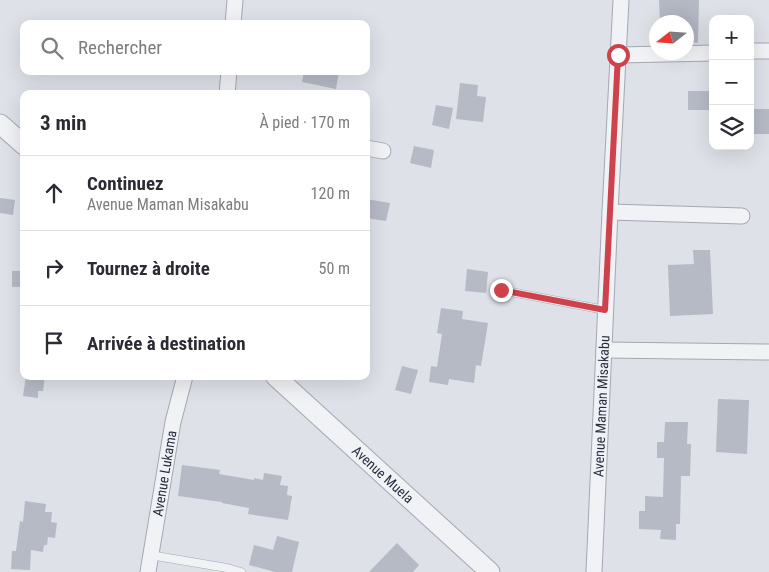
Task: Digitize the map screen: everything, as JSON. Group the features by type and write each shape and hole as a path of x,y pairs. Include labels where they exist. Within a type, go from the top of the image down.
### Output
{"street":[{"path":"233,20 235,0"},
{"name":"Avenue Maman Misakabu","path":"594,572 621,0"},
{"path":"754,52 769,51"},
{"path":"618,55 709,53"},
{"path":"227,90 229,75"},
{"path":"0,124 20,142"},
{"path":"370,149 383,151"},
{"path":"610,212 742,216"},
{"path":"604,350 769,352"},
{"name":"Avenue Lukama","path":"148,572 173,422 184,380"},
{"name":"Avenue Muela","path":"280,380 490,572"}],"lane":[{"path":"501,290 605,310"},
{"path":"150,555 241,572"}],"building":[{"path":"659,0 699,0 698,43 694,43 694,15 660,15"},
{"path":"303,75 338,75 336,89 302,82"},
{"path":"460,83 478,85 477,96 486,97 483,122 456,119"},
{"path":"688,91 709,91 709,110 688,110"},
{"path":"436,105 453,108 449,129 432,125"},
{"path":"754,109 769,109 769,134 754,134"},
{"path":"414,146 434,150 431,168 410,163"},
{"path":"0,198 15,200 13,215 0,213"},
{"path":"370,200 390,203 386,221 370,219"},
{"path":"693,250 710,250 713,314 670,316 668,265 694,264"},
{"path":"467,269 488,272 486,293 465,291"},
{"path":"12,271 20,271 20,287 12,287"},
{"path":"441,308 463,311 462,319 488,323 481,366 476,365 474,383 449,379 448,385 429,382 431,366 437,367 442,334 437,333"},
{"path":"402,366 418,370 411,394 395,390"},
{"path":"25,380 44,380 43,391 38,391 38,398 23,396"},
{"path":"718,399 749,400 747,454 716,452"},
{"path":"665,422 688,422 687,444 691,444 690,476 681,476 680,524 676,524 676,540 660,539 661,530 639,529 639,511 645,511 645,496 663,497 664,458 657,458 657,442 664,442"},
{"path":"182,465 220,470 219,474 254,480 254,478 263,480 264,473 282,476 280,485 288,486 287,495 292,496 288,520 248,514 249,508 222,502 178,496"},
{"path":"25,501 46,504 45,512 52,512 51,522 57,523 55,538 48,537 47,545 44,545 43,552 31,550 30,570 11,569 12,551 16,551 20,521 23,522"},
{"path":"277,536 299,542 292,572 275,572 249,565 254,545 273,550"},
{"path":"397,543 419,565 413,572 369,572"}],"route":[{"path":"501,290 605,310 618,55"}]}
